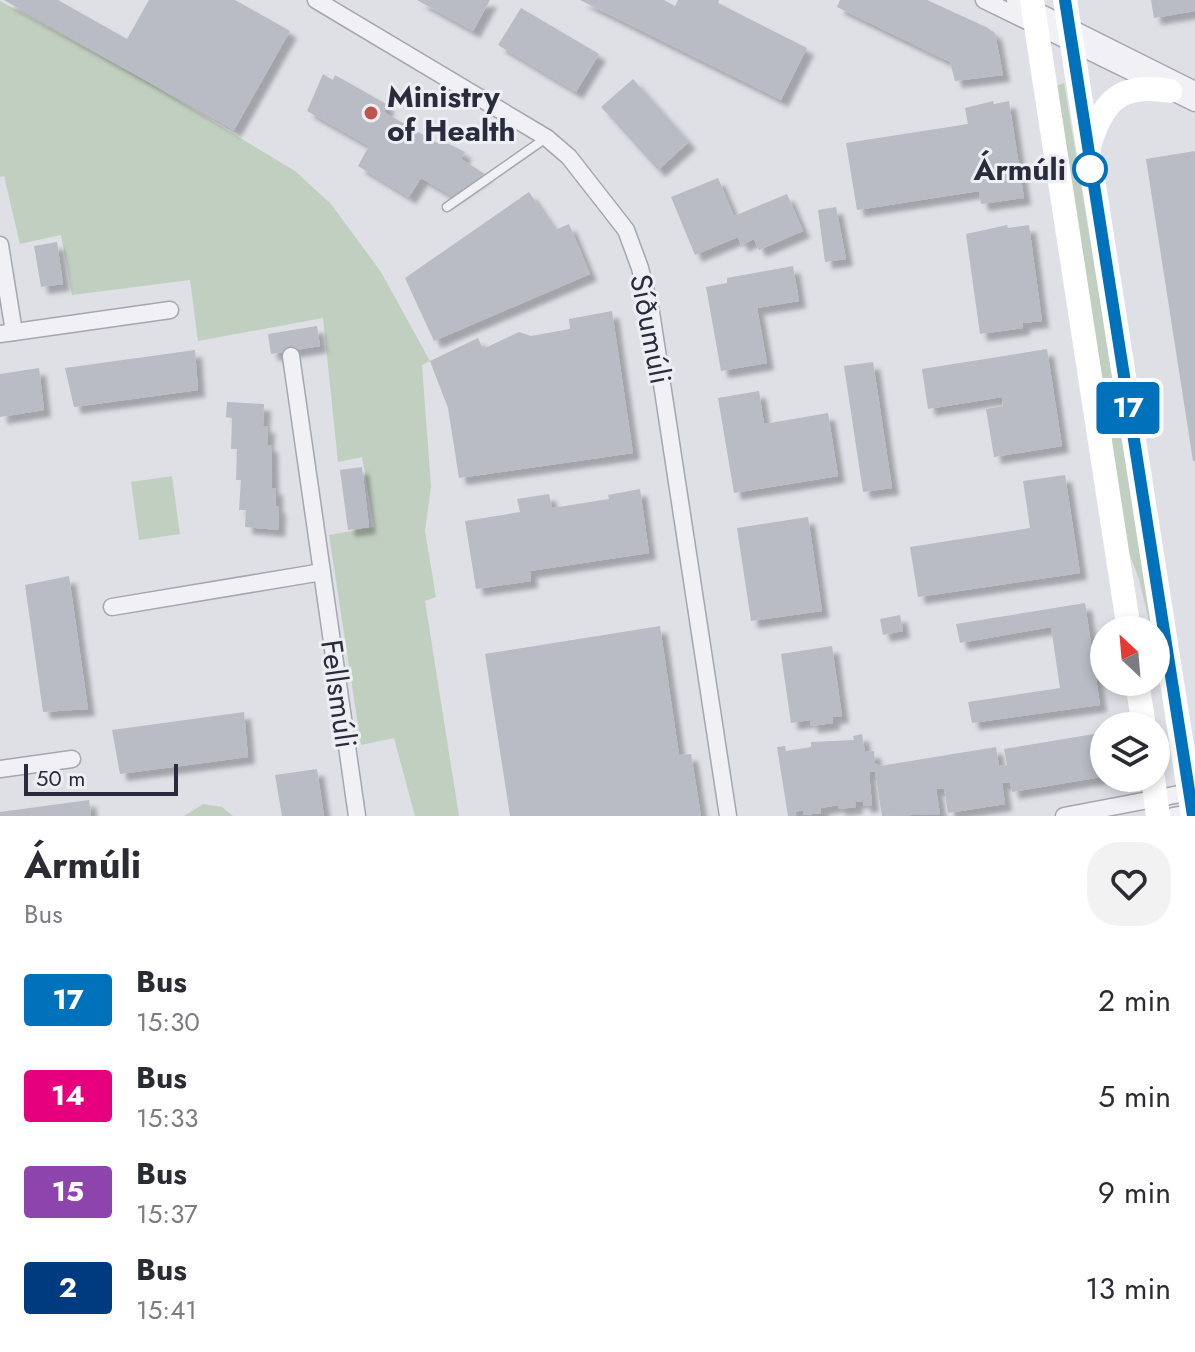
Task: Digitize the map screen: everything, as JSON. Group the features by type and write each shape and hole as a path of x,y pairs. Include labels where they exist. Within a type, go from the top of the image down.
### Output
{"main road":[{"path":"1065,0 1190,806"},
{"path":"1029,8 1127,616"},
{"path":"1087,152 1098,116 1109,102 1135,90 1170,91"}],"street":[{"name":"Síðumúli","path":"316,0 335,5 547,138 569,157 626,230 640,268 653,328 728,816"},
{"path":"984,0 1029,8 1195,103"},
{"path":"1069,32 1195,90"},
{"path":"0,245 7,333 170,310"},
{"name":"Fellsmúli","path":"291,356 357,816"},
{"path":"112,607 322,572"},
{"path":"0,769 72,759"},
{"path":"1064,816 1156,797 1190,806"}],"lane":[{"path":"447,207 547,138"}],"green space":[{"path":"0,1 148,82 295,171 331,204 381,272 430,361 422,365 431,486 425,531 436,597 425,601 459,816 415,816 394,738 361,745 329,535 374,527 362,457 338,462 323,318 198,341 190,280 72,295 61,235 20,244 4,176 0,177"},
{"path":"1064,83 1153,616 1148,616 1139,579 1123,537 1056,86"},
{"path":"172,476 180,534 139,540 131,482"},
{"path":"203,804 222,807 233,816 184,816"}],"building":[{"path":"4,0 58,0 127,39 149,0 235,0 290,31 234,130"},
{"path":"417,0 490,0 473,31"},
{"path":"580,0 664,0 675,6 678,0 719,0 718,3 807,48 781,100"},
{"path":"840,0 927,0 986,27 995,33 1003,75 955,81 950,62 837,7"},
{"path":"1151,0 1195,0 1195,11 1154,18"},
{"path":"521,8 599,54 576,92 498,45"},
{"path":"323,74 333,80 335,75 388,105 384,112 437,143 439,139 465,152 461,159 485,174 452,196 421,178 409,197 358,166 369,146 307,111"},
{"path":"633,79 689,142 658,170 601,107"},
{"path":"993,101 994,104 1009,101 1024,198 981,204 979,191 857,210 846,143 968,124 965,108"},
{"path":"1195,151 1195,461 1193,461 1146,159"},
{"path":"718,178 734,216 787,194 803,231 759,250 754,239 741,245 738,237 695,255 671,197"},
{"path":"529,192 555,230 569,224 590,274 434,341 405,278"},
{"path":"836,207 846,259 825,262 818,210"},
{"path":"1007,225 1008,228 1029,225 1042,321 1023,323 1023,328 980,334 966,234"},
{"path":"57,242 63,284 41,287 34,246"},
{"path":"793,266 799,301 757,308 767,363 721,371 706,287 727,283 727,278"},
{"path":"612,311 633,453 459,478 448,408 430,361 478,338 483,349 519,332 531,336 570,329 569,319"},
{"path":"317,326 320,346 271,354 268,334"},
{"path":"1047,349 1062,446 994,457 986,409 1003,406 1002,397 928,409 922,369"},
{"path":"195,350 198,390 74,407 65,368"},
{"path":"873,362 892,488 863,492 844,366"},
{"path":"39,368 44,410 0,417 0,374"},
{"path":"759,391 764,424 828,413 838,476 734,493 718,398"},
{"path":"227,402 264,404 263,426 268,426 267,445 271,445 272,488 276,488 276,506 279,507 278,530 245,527 246,510 239,510 241,480 236,480 237,449 231,449 232,418 226,417"},
{"path":"362,467 369,527 348,530 340,470"},
{"path":"1065,475 1080,573 918,597 910,547 1030,528 1023,481"},
{"path":"640,489 649,553 530,571 531,581 476,589 465,521 520,512 517,499 549,494 552,508 609,499 608,495"},
{"path":"808,517 822,611 751,621 737,528"},
{"path":"69,576 88,709 43,712 25,585"},
{"path":"1085,603 1090,637 1090,696 1099,696 1100,705 972,723 968,702 1060,688 1051,627 960,643 956,624"},
{"path":"900,615 903,631 883,635 880,619"},
{"path":"660,626 679,755 691,754 701,816 510,816 485,654"},
{"path":"832,646 842,716 833,717 833,723 811,726 810,720 791,723 781,654"},
{"path":"244,712 248,757 120,774 112,730"},
{"path":"862,734 865,752 874,751 875,763 880,766 996,747 999,766 1007,765 1004,749 1090,735 1090,779 1012,792 1010,782 1002,783 1005,804 948,813 944,788 936,789 940,814 882,816 875,771 869,772 872,805 855,802 856,807 839,809 838,805 821,808 821,813 804,815 803,810 795,812 796,816 788,816 777,747 785,746 786,751 811,747 811,742 854,740 853,736"},
{"path":"317,769 324,816 282,816 275,775"},
{"path":"89,800 91,816 0,816 0,812"}],"bus line":[{"name":"17","path":"1065,0 1193,816"}],"place":[{"name":"Ministry of Health","path":"371,113"},
{"name":"Ármúli","path":"1090,169"}]}
